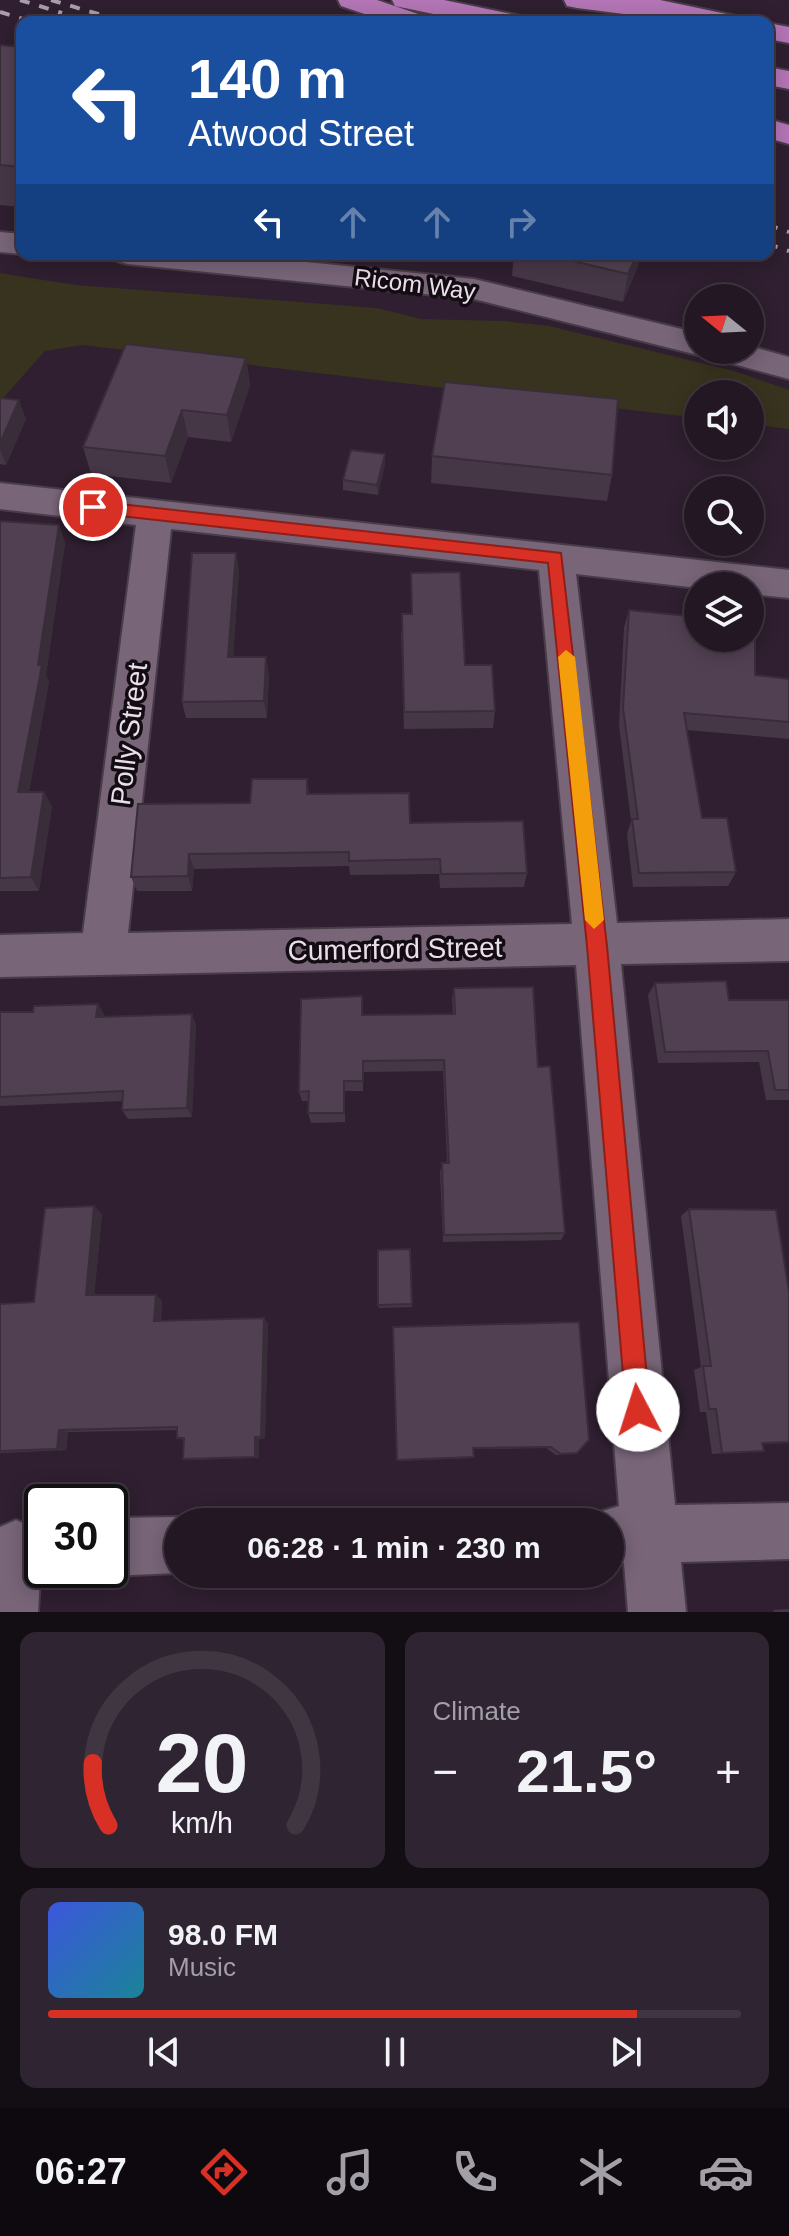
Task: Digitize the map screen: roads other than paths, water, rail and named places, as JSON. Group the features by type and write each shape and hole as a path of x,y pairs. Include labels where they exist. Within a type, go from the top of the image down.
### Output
{"highway":[{"path":"351,0 397,16"},
{"path":"405,0 482,16"},
{"path":"577,0 682,13"},
{"path":"621,0 697,16"}],"street":[{"name":"Ricom Way","path":"187,260 474,289 684,341"},
{"path":"764,361 789,368"},
{"path":"0,496 789,584"},
{"name":"Polly Street","path":"103,954 155,514"},
{"path":"556,558 597,946 629,1535 657,1612"},
{"name":"Cumerford Street","path":"0,956 789,940"},
{"path":"629,1535 789,1531"},
{"path":"128,1546 164,1545"},
{"path":"9,1612 19,1549"}],"railway":[{"path":"20,0 62,13"},
{"path":"51,0 105,16"},
{"path":"0,12 16,17"},
{"path":"774,227 789,232"},
{"path":"774,246 789,251"}]}
